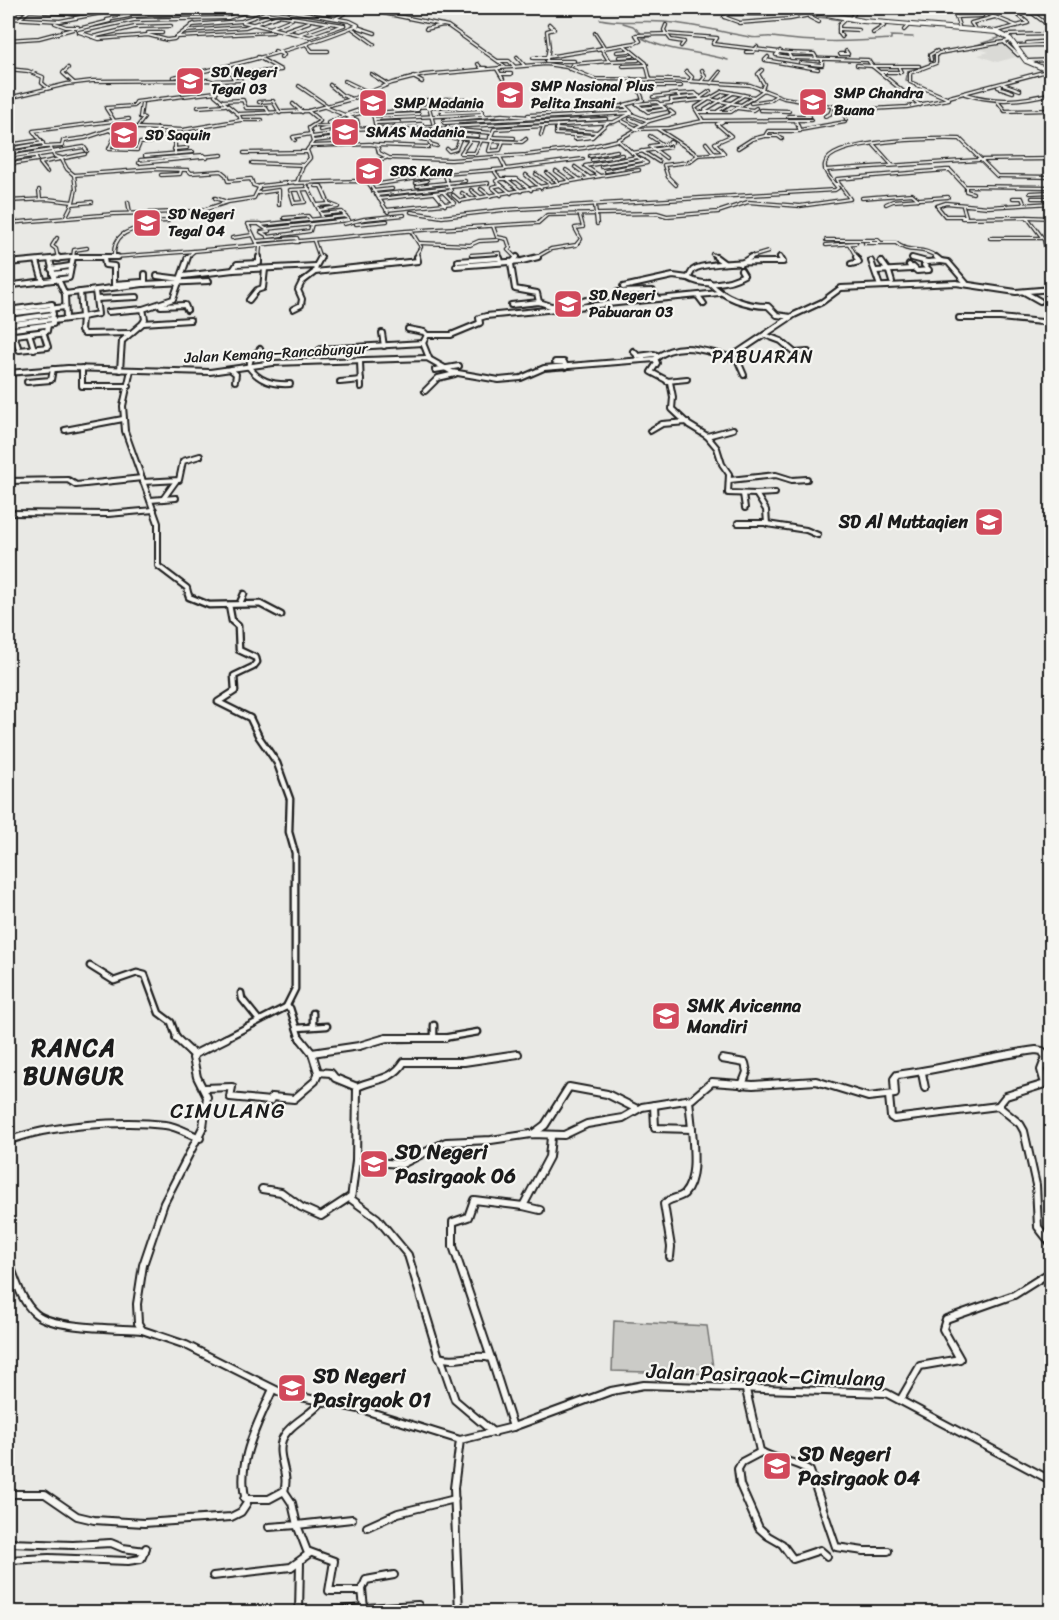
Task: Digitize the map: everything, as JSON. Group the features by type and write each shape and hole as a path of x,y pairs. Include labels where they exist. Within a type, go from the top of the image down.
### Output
{"highway":[{"path":"797,8 850,19 982,29 1008,36 1018,55 1050,72"},
{"path":"819,13 842,20 974,27 997,31 1008,36 1020,55 1050,72"}],"street":[{"path":"20,19 33,8"},
{"path":"96,8 144,8"},
{"path":"229,16 245,8"},
{"path":"162,33 112,39 90,37 80,32 126,21 229,16 251,8 292,19 344,26 305,39"},
{"path":"273,8 356,22 357,27"},
{"path":"336,18 356,8 443,24 456,30 506,67"},
{"path":"780,8 764,14 728,14 722,18 738,23 810,16 819,13"},
{"path":"845,8 854,14 850,19"},
{"path":"953,8 959,26"},
{"path":"997,31 1028,23 1012,10 1021,8 1022,12 1032,13 1042,23 1052,25"},
{"path":"1044,8 1052,15"},
{"path":"55,23 122,9"},
{"path":"122,9 129,16"},
{"path":"381,12 390,9"},
{"path":"8,10 87,15"},
{"path":"8,40 39,39 129,16 204,13 198,11"},
{"path":"1030,11 1046,11"},
{"path":"192,25 242,21 266,13"},
{"path":"956,17 982,16 981,13"},
{"path":"50,21 73,30 139,18 221,15 310,37"},
{"path":"990,15 1017,26"},
{"path":"185,31 255,25 279,16"},
{"path":"810,16 819,22"},
{"path":"974,27 971,23 995,17"},
{"path":"8,18 60,21"},
{"path":"158,38 180,19"},
{"path":"177,37 202,19"},
{"path":"255,32 292,19"},
{"path":"838,29 842,20"},
{"path":"146,34 165,40 177,37 282,31 312,21"},
{"path":"298,34 330,23"},
{"path":"873,33 885,26 879,23"},
{"path":"1042,23 1052,25"},
{"path":"426,29 443,24"},
{"path":"546,60 547,30 554,29 549,24"},
{"path":"666,25 664,30 673,43"},
{"path":"904,30 910,25"},
{"path":"90,37 135,27 171,26"},
{"path":"166,79 216,70 357,27 375,33"},
{"path":"353,29 374,44"},
{"path":"838,29 859,30"},
{"path":"838,29 842,37"},
{"path":"595,33 609,61"},
{"path":"1027,33 1037,41"},
{"path":"931,60 932,53 1004,42 1008,41 1008,36 1027,33 1051,34"},
{"path":"100,34 112,39"},
{"path":"541,35 548,35"},
{"path":"478,64 481,68 497,69 524,65 603,47 639,42 637,35 702,36 717,39 711,48"},
{"path":"1027,43 1052,41"},
{"path":"664,42 684,42 681,46"},
{"path":"1004,42 1018,55"},
{"path":"306,44 312,51 328,51"},
{"path":"713,44 780,51 776,55 815,54 817,59"},
{"path":"949,97 909,81 911,72 936,63 937,54 975,44"},
{"path":"624,45 631,54 646,63 651,73 650,79"},
{"path":"1043,45 1052,51"},
{"path":"734,51 738,46"},
{"path":"1016,46 1052,46"},
{"path":"746,52 753,52 757,47"},
{"path":"593,49 601,61"},
{"path":"275,51 284,55 281,57"},
{"path":"836,51 844,59"},
{"path":"840,54 848,54 846,51"},
{"path":"563,52 566,55"},
{"path":"597,55 605,54"},
{"path":"570,67 609,61 618,55 631,54"},
{"path":"618,55 631,54"},
{"path":"618,55 638,60"},
{"path":"788,55 800,63 818,69"},
{"path":"234,80 232,74 280,70 274,64 258,57"},
{"path":"517,57 524,65"},
{"path":"768,57 765,60 822,65 822,59"},
{"path":"532,58 574,61"},
{"path":"800,63 810,59 863,58 869,60 876,71 885,75 906,93 909,100 920,105"},
{"path":"810,59 811,64"},
{"path":"546,60 570,67 595,79 650,79 744,84 796,101 873,110"},
{"path":"1028,61 1052,60"},
{"path":"498,61 508,61 514,66"},
{"path":"629,62 646,63"},
{"path":"623,66 646,63"},
{"path":"567,64 570,67"},
{"path":"857,64 899,68 908,66"},
{"path":"874,67 924,67"},
{"path":"68,68 64,73 74,83"},
{"path":"239,115 308,111 352,99 388,84 413,77 489,68"},
{"path":"880,72 901,72 899,68"},
{"path":"8,69 28,71 43,77 42,83 48,88"},
{"path":"497,69 503,79"},
{"path":"426,70 429,75"},
{"path":"701,82 705,77 702,70"},
{"path":"690,101 701,112 730,112 763,90 764,84 759,75 762,70"},
{"path":"686,71 692,77 690,81"},
{"path":"711,84 720,72"},
{"path":"754,121 752,122 767,131 800,130 846,121 845,115 920,105 1050,72"},
{"path":"371,74 388,84"},
{"path":"501,74 511,74"},
{"path":"413,77 422,82"},
{"path":"9,97 74,83 166,79 241,80"},
{"path":"598,108 624,106 642,100 638,86 631,79"},
{"path":"665,80 665,94"},
{"path":"216,81 220,86 215,95 239,115 241,120"},
{"path":"345,81 368,92"},
{"path":"1012,92 998,87 1004,84 1020,90"},
{"path":"330,85 342,95 352,99"},
{"path":"295,141 293,137 331,139 332,133 339,134 358,124 357,120 326,107 299,86"},
{"path":"638,86 681,86"},
{"path":"696,108 724,91 754,97"},
{"path":"118,127 106,108 134,106 136,102 161,97 216,92"},
{"path":"642,108 690,101 699,97 709,92 699,97 671,99 672,103"},
{"path":"701,112 733,93"},
{"path":"965,94 998,102 1020,101 1052,93"},
{"path":"677,94 681,98"},
{"path":"653,97 677,94 741,105"},
{"path":"717,112 744,95"},
{"path":"268,96 280,113"},
{"path":"751,103 770,100 776,96"},
{"path":"445,99 464,98 467,105"},
{"path":"221,101 243,100 246,108 266,108 269,114"},
{"path":"427,100 434,126"},
{"path":"259,102 273,101"},
{"path":"788,118 789,111 796,101"},
{"path":"417,102 421,132"},
{"path":"610,102 613,107"},
{"path":"998,102 1005,111 1052,110"},
{"path":"138,126 144,118 140,117 142,104"},
{"path":"293,104 302,112"},
{"path":"198,108 226,105"},
{"path":"434,126 442,113 467,105"},
{"path":"351,129 362,127 374,119 431,117 467,105 480,108 484,118"},
{"path":"429,106 442,113 484,118 621,120 637,128 658,129 681,127 689,122 749,118 754,121 788,118 811,118 795,121 788,118"},
{"path":"361,109 374,119 420,117 429,106"},
{"path":"624,106 631,114"},
{"path":"366,112 349,116 344,114 368,107"},
{"path":"825,116 830,114 833,107"},
{"path":"394,108 420,117 434,126"},
{"path":"737,108 753,110 756,108"},
{"path":"442,113 484,118 530,119 628,110"},
{"path":"760,110 789,111"},
{"path":"297,182 304,165 310,158 307,149 311,146 312,137 309,127 320,121 308,111"},
{"path":"371,162 389,158 431,162 575,149 618,140 642,124 674,114 670,111"},
{"path":"658,112 666,117"},
{"path":"701,112 703,121"},
{"path":"585,114 631,114 649,121"},
{"path":"585,114 588,120"},
{"path":"586,126 621,120 631,114"},
{"path":"335,125 328,123 345,115"},
{"path":"565,115 568,121"},
{"path":"647,115 657,119"},
{"path":"374,119 420,117"},
{"path":"320,130 352,118"},
{"path":"61,158 55,157 33,131 114,119 129,119"},
{"path":"8,154 11,164 37,159 35,156 62,146 63,141 85,138 100,134 106,129 118,127 199,130 241,120 251,119 255,123 262,120"},
{"path":"630,119 642,124"},
{"path":"676,185 668,177 664,165 686,163 698,155 724,153 715,142 731,136 717,124 733,119"},
{"path":"795,121 800,130"},
{"path":"557,125 556,134 574,135 575,139 593,136 609,122"},
{"path":"150,127 156,123"},
{"path":"316,126 335,125"},
{"path":"506,128 500,150 489,151 494,129 506,128 531,128 557,125 601,128"},
{"path":"173,126 175,153"},
{"path":"541,135 544,126"},
{"path":"106,129 116,134 110,149 138,149 140,144 151,142 158,128"},
{"path":"514,140 518,128"},
{"path":"413,133 478,134 525,142 531,128"},
{"path":"556,129 597,132"},
{"path":"658,129 698,155"},
{"path":"765,136 767,131"},
{"path":"445,143 454,133"},
{"path":"339,134 343,145"},
{"path":"437,147 430,144 429,140 421,139 420,136 429,134 481,141 491,138"},
{"path":"476,140 478,134"},
{"path":"632,153 654,150 672,143 660,134"},
{"path":"154,136 174,136"},
{"path":"650,136 670,153"},
{"path":"738,148 752,139 765,136 777,136 782,139"},
{"path":"447,149 448,151 456,150 459,139"},
{"path":"411,212 442,217 837,189 825,170 826,161 835,153 874,145 929,139 960,139 979,160 1000,177 1052,177"},
{"path":"470,140 461,153 475,153 481,141"},
{"path":"606,171 647,163 618,140"},
{"path":"8,154 43,143"},
{"path":"706,143 714,154"},
{"path":"377,145 379,153 389,158"},
{"path":"874,145 892,165"},
{"path":"311,146 429,147"},
{"path":"663,146 670,147"},
{"path":"8,154 84,147 86,152 40,163 41,168 47,172"},
{"path":"140,161 175,153 187,147"},
{"path":"612,148 627,158"},
{"path":"73,149 77,154"},
{"path":"373,191 444,174 506,170 583,159 575,149"},
{"path":"63,150 66,155"},
{"path":"654,150 666,158"},
{"path":"597,151 601,154"},
{"path":"590,155 617,151"},
{"path":"159,152 207,158 220,156 219,161"},
{"path":"145,156 193,152"},
{"path":"244,153 308,152"},
{"path":"642,152 658,162"},
{"path":"611,174 592,160 622,155"},
{"path":"500,157 506,170"},
{"path":"600,176 585,166 637,157"},
{"path":"61,158 67,169 74,175 76,189 65,218"},
{"path":"412,164 415,159"},
{"path":"825,170 979,160 1052,159"},
{"path":"601,167 643,160"},
{"path":"252,163 304,165"},
{"path":"574,167 589,177"},
{"path":"74,175 154,169 189,170 191,173 222,171 228,181 251,179 252,185 259,187 297,182"},
{"path":"161,175 180,174 181,170"},
{"path":"566,170 579,179"},
{"path":"453,195 460,201 639,170"},
{"path":"831,179 950,170 966,187 966,191 973,193"},
{"path":"556,171 570,182"},
{"path":"495,172 500,179"},
{"path":"547,173 560,184"},
{"path":"536,174 551,186"},
{"path":"526,175 541,188"},
{"path":"379,199 452,190 445,176"},
{"path":"835,184 839,184 837,178"},
{"path":"506,179 521,191"},
{"path":"511,193 496,181 517,179 531,190"},
{"path":"297,182 295,183 308,187 369,181 392,186"},
{"path":"369,181 386,210 388,220"},
{"path":"427,181 416,183 430,205"},
{"path":"376,195 465,181"},
{"path":"448,184 488,183"},
{"path":"10,262 72,257 104,258 163,250 194,251 347,236 530,224 540,222 547,216 657,213 663,216 676,216 718,212 748,202 800,206 850,199 840,185 835,184"},
{"path":"300,189 304,202 294,203 289,191 320,185 329,204"},
{"path":"501,185 492,187 501,195"},
{"path":"215,198 228,202 242,202 254,198 259,187"},
{"path":"308,187 324,220"},
{"path":"966,187 1052,187"},
{"path":"1028,187 1033,200"},
{"path":"481,189 490,196"},
{"path":"39,190 40,199"},
{"path":"258,193 279,190 279,205"},
{"path":"471,190 480,197"},
{"path":"386,210 454,203 443,192"},
{"path":"1030,193 1052,192"},
{"path":"435,193 445,205"},
{"path":"462,193 470,199"},
{"path":"900,194 905,200"},
{"path":"867,202 862,198 912,194 918,199"},
{"path":"412,195 420,206"},
{"path":"887,195 893,201"},
{"path":"402,196 409,207"},
{"path":"874,197 880,202"},
{"path":"886,204 893,201 948,197"},
{"path":"390,198 398,209"},
{"path":"1013,198 1022,198 1024,203"},
{"path":"937,205 950,203 982,208 1011,206 1052,198"},
{"path":"8,201 40,199 72,203 92,202"},
{"path":"929,199 937,205 944,216 966,216 963,206"},
{"path":"1033,200 1052,203"},
{"path":"128,202 130,213"},
{"path":"8,223 44,222 130,213 188,214 228,202"},
{"path":"950,203 953,217"},
{"path":"317,205 329,204 338,207 320,212"},
{"path":"595,205 597,224"},
{"path":"982,208 986,216 998,216 1011,215 1011,206"},
{"path":"997,207 998,216"},
{"path":"195,211 197,218"},
{"path":"320,212 341,212 350,220 344,224"},
{"path":"114,257 114,249 123,232 144,227 150,213"},
{"path":"324,220 356,225 376,223 404,215"},
{"path":"257,241 310,231 312,224 308,216 284,218"},
{"path":"312,224 266,229 262,228 261,224 248,224 259,245 299,241 295,238 268,238 261,232 312,224 346,216"},
{"path":"458,261 513,262 536,258 551,249 576,245 581,239 575,228 583,227 580,216"},
{"path":"1027,217 1048,250"},
{"path":"941,218 1052,218"},
{"path":"356,225 364,219 388,220"},
{"path":"148,222 168,221"},
{"path":"530,224 530,231"},
{"path":"493,226 498,238 507,239 510,248 508,250 517,257 510,271 517,291"},
{"path":"447,229 448,243"},
{"path":"293,309 301,305 302,299 298,290 301,284 315,272 417,261 417,253 421,247 411,231"},
{"path":"993,232 998,238"},
{"path":"232,238 254,235"},
{"path":"347,236 349,242"},
{"path":"57,238 52,246 56,249 58,259"},
{"path":"990,238 1052,240"},
{"path":"419,243 470,245 479,241 498,240"},
{"path":"826,240 878,240 881,243"},
{"path":"314,241 321,257 315,272"},
{"path":"826,246 896,243 903,249 927,250 940,261"},
{"path":"849,244 859,262 851,264"},
{"path":"233,270 237,264 259,263 260,246"},
{"path":"8,294 11,293 13,285 69,278 75,249 87,248"},
{"path":"108,312 143,309 173,300 186,269 185,259 194,251"},
{"path":"740,264 750,257 768,252"},
{"path":"471,255 500,253 500,260"},
{"path":"712,254 724,263"},
{"path":"688,278 692,270 697,268 724,263 783,262 780,257"},
{"path":"104,258 105,265 114,266 113,284 178,284 209,281"},
{"path":"912,258 927,262 950,263 966,284"},
{"path":"50,260 53,274 65,294 66,319"},
{"path":"456,266 500,260"},
{"path":"37,261 43,282"},
{"path":"871,261 880,286"},
{"path":"881,261 888,270 892,282"},
{"path":"51,269 70,266"},
{"path":"157,276 182,278 233,270 316,266"},
{"path":"896,266 900,270"},
{"path":"876,271 912,268 917,272 929,270 924,266"},
{"path":"249,300 257,290 263,287 265,268"},
{"path":"622,287 673,276 688,278 694,282 735,281 744,275 741,270"},
{"path":"53,274 70,272"},
{"path":"145,274 145,283"},
{"path":"709,282 719,293 755,306 768,306 777,315 790,317"},
{"path":"65,294 145,283"},
{"path":"957,283 960,290"},
{"path":"729,359 790,317 822,302 841,288 957,283 1025,293 1052,290"},
{"path":"123,287 125,298"},
{"path":"109,289 110,299"},
{"path":"618,292 647,290 653,291 657,298"},
{"path":"12,327 97,315 95,291"},
{"path":"514,295 517,291"},
{"path":"517,291 534,291 539,302"},
{"path":"80,292 82,333 130,333"},
{"path":"408,329 427,335 451,335 480,323 479,318 483,317 719,293"},
{"path":"1025,293 1041,302"},
{"path":"698,296 704,304"},
{"path":"96,299 136,297 138,299"},
{"path":"519,315 511,304 539,302 551,306 568,307 586,300"},
{"path":"116,301 116,311"},
{"path":"8,310 50,304 52,309 53,324 12,327"},
{"path":"156,306 185,305 187,310"},
{"path":"8,317 65,307"},
{"path":"143,309 145,319 143,323"},
{"path":"8,317 53,314"},
{"path":"8,317 19,350 48,347 43,331"},
{"path":"959,318 1000,318 1052,323"},
{"path":"120,370 122,343 143,323 190,320"},
{"path":"15,335 48,330 48,325"},
{"path":"29,333 34,349"},
{"path":"382,333 384,346"},
{"path":"427,335 423,343 429,358 445,369 493,380 524,377 540,369 655,360 668,350 688,347 729,359 737,359 744,375"},
{"path":"765,335 782,341 795,353 808,352"},
{"path":"295,354 317,352 321,349 423,343"},
{"path":"373,347 380,360"},
{"path":"260,349 251,358 248,366 256,377 268,384 290,384"},
{"path":"633,351 638,356 654,354 659,356"},
{"name":"Jalan Kemang–Rancabungur","path":"8,373 82,368 206,372 313,361 429,358"},
{"path":"655,360 657,363 651,372 672,386 672,408 707,436 719,451 730,480 728,493 775,493"},
{"path":"313,361 314,366"},
{"path":"360,361 361,387"},
{"path":"555,362 564,362 566,366"},
{"path":"435,370 459,366"},
{"path":"82,368 82,386 129,386"},
{"path":"27,382 51,380 50,369"},
{"path":"131,370 123,406 123,419 126,436 158,523 157,563 160,569 184,586 189,596 200,603 214,607 240,603 265,606 281,615"},
{"path":"231,370 236,374 235,381"},
{"path":"426,390 438,378 466,370"},
{"path":"667,381 687,379"},
{"path":"339,382 361,380"},
{"path":"65,430 123,419"},
{"path":"650,431 663,424 687,422"},
{"path":"707,436 733,429"},
{"path":"163,499 176,481 181,479 183,461 200,456"},
{"path":"730,480 776,475 792,480 807,479"},
{"path":"8,481 68,480 76,485 142,480 176,481"},
{"path":"743,494 745,508"},
{"path":"756,494 766,510 766,523"},
{"path":"150,500 176,498"},
{"path":"8,513 108,514 154,510"},
{"path":"738,523 766,523 777,528 808,529 818,535"},
{"path":"240,603 244,594"},
{"path":"194,1055 258,1019 286,1007 295,989 295,853 289,832 290,800 278,763 259,737 250,718 218,702 235,691 234,676 254,667 257,662 256,658 239,650 238,626 232,621 230,605"},
{"path":"90,966 114,981 137,973 145,975 159,1013 171,1022 174,1036 182,1048 194,1055"},
{"path":"241,993 258,1019"},
{"path":"204,1088 218,1086 232,1088 230,1097 270,1101 272,1097 294,1099 315,1081 319,1072 312,1053 301,1041 292,1010 286,1007"},
{"path":"313,1013 314,1026"},
{"path":"434,1025 434,1038"},
{"path":"297,1028 327,1026"},
{"path":"312,1053 359,1046 386,1038 434,1038 478,1032"},
{"path":"356,1161 404,1163 446,1142 491,1140 533,1134 551,1137 568,1134 589,1123 620,1119 637,1109 689,1100 700,1094 710,1082 742,1085 816,1081 868,1096 889,1096 894,1094 896,1076 967,1064 1015,1052 1036,1050 1052,1067"},
{"path":"889,1096 891,1117 894,1119 914,1115 942,1116 998,1106 1006,1096 1048,1083 1041,1072 1046,1058 1052,1051"},
{"path":"357,1087 364,1083 384,1082 399,1072 404,1062 464,1062 518,1054"},
{"path":"142,1330 137,1319 137,1304 143,1265 164,1203 200,1138 207,1101 204,1088 194,1070 194,1055"},
{"path":"722,1059 746,1064 747,1072 742,1085"},
{"path":"319,1072 331,1073 335,1078 357,1087"},
{"path":"922,1073 925,1088"},
{"path":"357,1087 356,1161 350,1197 355,1204 374,1215 408,1255 452,1397 494,1433"},
{"path":"533,1134 545,1125 567,1088 607,1094 637,1109"},
{"path":"670,1257 671,1247 664,1204 666,1201 684,1195 688,1189 694,1157 689,1100"},
{"path":"654,1105 656,1128 692,1129"},
{"path":"998,1106 1024,1131 1036,1185 1038,1227 1052,1245"},
{"path":"8,1141 31,1132 114,1124 167,1125 200,1138"},
{"path":"523,1206 549,1156 551,1137"},
{"path":"262,1189 282,1192 301,1207 321,1216 350,1197"},
{"path":"513,1427 453,1246 451,1228 453,1222 468,1216 474,1200 540,1210"},
{"name":"Jalan Pasirgaok–Cimulang","path":"8,1260 31,1308 41,1318 58,1323 142,1330 186,1345 273,1389 364,1410 460,1440 494,1433 625,1388 658,1385 746,1390 886,1393 1052,1481"},
{"path":"901,1399 920,1366 960,1359 943,1329 946,1319 1014,1295 1052,1272"},
{"path":"441,1359 480,1354 491,1358"},
{"path":"8,1494 45,1494 77,1516 94,1520 144,1523 231,1518 243,1510 247,1503 244,1499 244,1472 247,1452 273,1389"},
{"path":"746,1390 761,1452 810,1471 836,1547 864,1551 888,1551"},
{"path":"244,1499 269,1499 284,1491 288,1479 282,1464 282,1440 288,1432 316,1411 322,1401"},
{"path":"459,1612 455,1499 456,1461 460,1440"},
{"path":"761,1452 748,1457 738,1469 737,1478 744,1500 757,1524 763,1532 785,1545 793,1559 820,1550 827,1556"},
{"path":"284,1491 292,1503 302,1545 310,1553 333,1560 330,1592 362,1591"},
{"path":"367,1527 398,1513 455,1499"},
{"path":"269,1527 352,1519"},
{"path":"8,1543 73,1545 111,1543 123,1548 146,1550 141,1559 128,1561 49,1558 8,1560"},
{"path":"213,1576 286,1568 300,1562 310,1553"},
{"path":"298,1612 300,1562"},
{"path":"364,1610 362,1584 366,1579 394,1575"},
{"path":"318,1612 418,1605"}],"shaded area":[{"path":"1001,43 1016,57 997,62 978,55 989,52 976,48"},
{"path":"614,1321 707,1326 714,1374 612,1371"}],"waterway":[{"path":"782,8 805,15"},
{"path":"810,16 865,23"},
{"path":"600,19 675,23 755,38 861,41 891,39 891,36 913,37"},
{"path":"623,23 633,26 642,34"},
{"path":"970,47 999,38 998,35"},
{"path":"647,36 650,37 642,38 673,49 728,60"},
{"path":"937,95 906,80 908,71 932,63 934,55 939,52"}],"place":[{"name":"SD Negeri Tegal 03","path":"190,81"},
{"name":"SMP Nasional Plus Pelita Insani","path":"510,95"},
{"name":"SMP Chandra Buana","path":"813,102"},
{"name":"SMP Madania","path":"373,103"},
{"name":"SMAS Madania","path":"345,132"},
{"name":"SD Saquin","path":"124,135"},
{"name":"SDS Kana","path":"369,171"},
{"name":"SD Negeri Tegal 04","path":"147,223"},
{"name":"SD Negeri Pabuaran 03","path":"568,304"},
{"name":"SD Al Muttaqien","path":"989,522"},
{"name":"SMK Avicenna Mandiri","path":"666,1016"},
{"name":"SD Negeri Pasirgaok 06","path":"374,1164"},
{"name":"SD Negeri Pasirgaok 01","path":"292,1388"},
{"name":"SD Negeri Pasirgaok 04","path":"777,1466"}],"district":[{"name":"PABUARAN","path":"763,357"},
{"name":"RANCA BUNGUR","path":"74,1062"},
{"name":"CIMULANG","path":"228,1111"}]}
